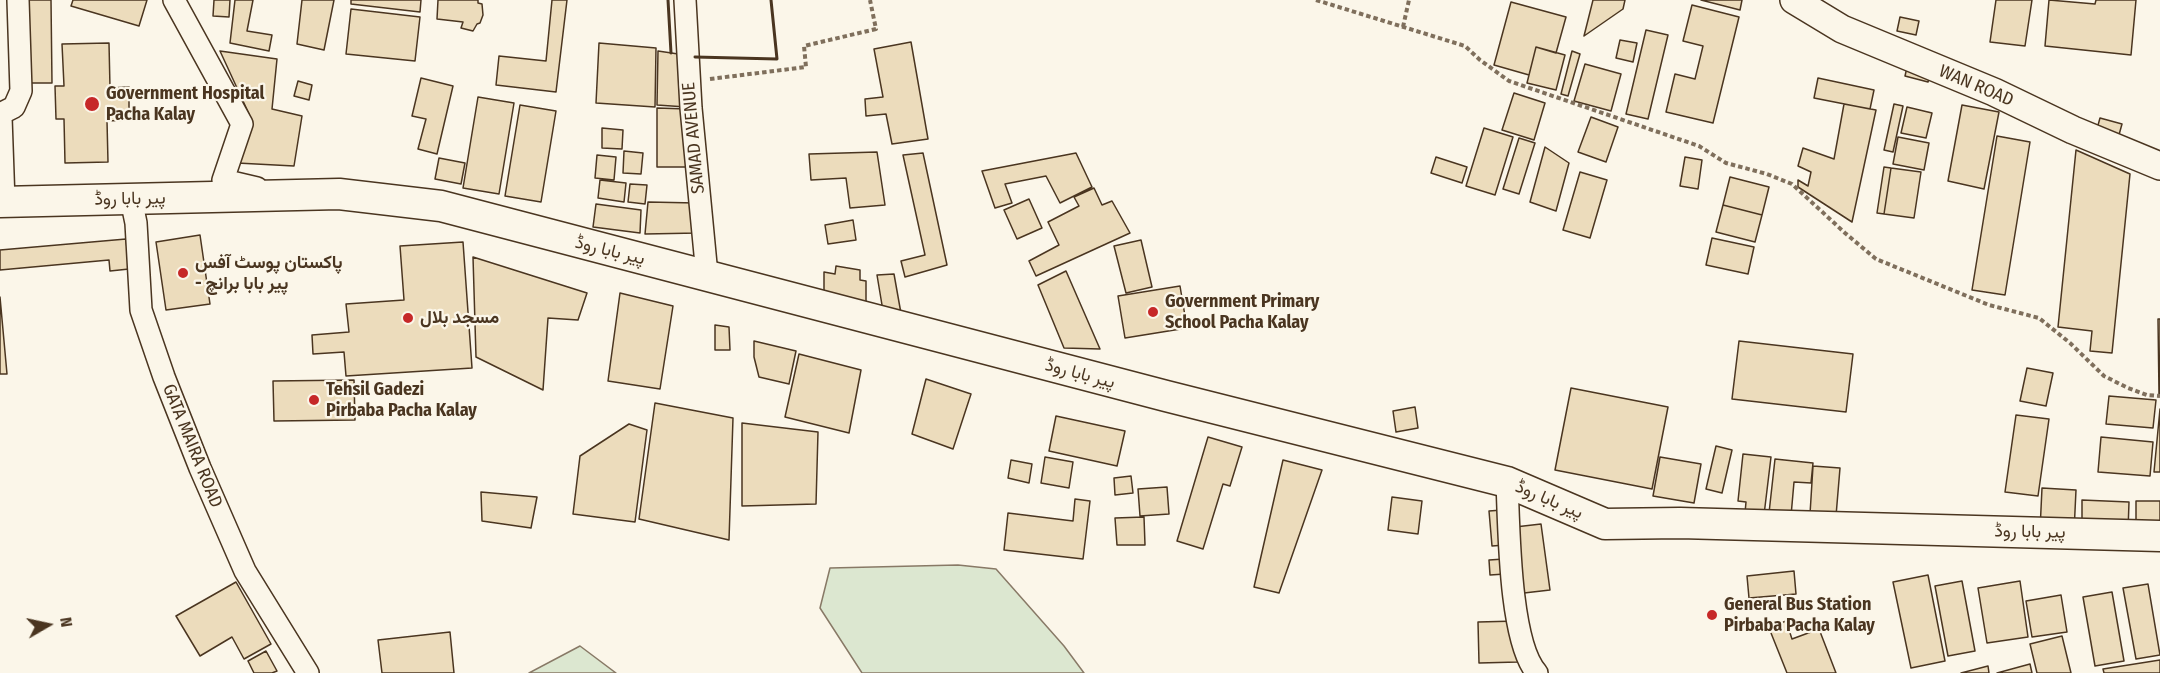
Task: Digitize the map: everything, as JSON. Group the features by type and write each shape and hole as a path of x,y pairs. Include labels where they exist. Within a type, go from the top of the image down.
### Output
{"main road":[{"name":"پیر بابا روڈ","path":"2,202 339,194 441,206 1166,396 1507,482 1605,524 1680,523 2160,536"}],"street":[{"path":"2,202 0,117 4,112 15,108 21,91 18,0"},
{"path":"174,0 242,124 223,180 281,195"},
{"name":"SAMAD AVENUE","path":"685,0 707,275"},
{"name":"WAN ROAD","path":"1794,0 1842,29 1994,92 2073,130 2160,166"},
{"name":"GATA MAIRA ROAD","path":"131,199 136,223 141,310 164,377 245,572 308,673"},
{"path":"1507,482 1510,571 1521,639 1532,667 1537,673"}],"path":[{"path":"690,83 806,66 804,46 876,29 870,0"},
{"path":"1316,0 1466,46 1480,60 1509,81 1700,146 1726,163 1792,184 1876,259 1989,305 2039,318 2070,343 2104,376 2147,395 2160,396"},
{"path":"1403,27 1409,0"}],"green space":[{"path":"958,565 996,569 1064,646 1084,673 862,673 820,608 830,568"},
{"path":"580,646 616,673 529,673"}],"building":[{"path":"24,0 51,0 52,83 24,83"},
{"path":"73,0 147,0 139,26 71,6"},
{"path":"214,0 230,0 229,17 213,16"},
{"path":"235,0 253,0 247,31 272,35 269,51 230,43"},
{"path":"302,0 334,0 324,50 297,44"},
{"path":"351,0 421,0 420,12 351,4"},
{"path":"438,0 478,0 478,3 482,4 483,15 480,23 473,31 461,28 463,22 437,19"},
{"path":"552,0 567,0 556,92 496,85 499,56 546,61"},
{"path":"1593,0 1625,0 1623,9 1584,36"},
{"path":"1701,0 1742,0 1740,10"},
{"path":"1996,0 2032,0 2025,46 1990,42"},
{"path":"2049,0 2095,4 2096,0 2136,0 2131,55 2045,46"},
{"path":"1511,2 1566,17 1556,53 1536,47 1529,75 1494,65"},
{"path":"1692,5 1739,17 1713,123 1666,112 1675,74 1695,79 1703,46 1683,41"},
{"path":"351,9 420,17 415,61 346,54"},
{"path":"1900,17 1919,21 1916,35 1897,31"},
{"path":"1646,30 1668,35 1648,119 1626,114"},
{"path":"1620,40 1637,43 1633,62 1616,58"},
{"path":"911,42 928,139 892,144 886,114 866,116 865,99 883,97 874,49"},
{"path":"109,43 110,88 129,87 129,120 107,121 108,162 65,163 64,119 56,119 55,86 64,86 62,44"},
{"path":"599,43 656,48 655,107 596,103"},
{"path":"1536,47 1565,55 1556,90 1527,83"},
{"path":"220,51 277,59 272,109 302,116 294,166 237,163 251,128 249,114"},
{"path":"658,51 685,55 686,107 657,105"},
{"path":"1572,51 1580,54 1568,96 1561,94"},
{"path":"1908,63 1932,69 1928,82 1905,76"},
{"path":"1585,64 1621,74 1611,111 1574,101"},
{"path":"421,78 453,86 437,154 418,149 426,119 412,116"},
{"path":"1818,78 1874,90 1870,109 1814,98"},
{"path":"298,81 312,85 309,100 294,96"},
{"path":"1514,93 1545,103 1534,140 1502,130"},
{"path":"478,97 514,103 499,194 463,188"},
{"path":"1844,104 1876,110 1852,222 1798,187 1798,180 1808,186 1811,172 1798,166 1803,148 1834,159"},
{"path":"1894,104 1903,106 1893,152 1884,150"},
{"path":"520,105 556,111 541,202 505,196"},
{"path":"1962,105 1999,112 1984,189 1948,181"},
{"path":"1907,107 1932,113 1926,138 1901,133"},
{"path":"657,108 687,109 689,167 657,167"},
{"path":"1591,117 1618,127 1606,162 1578,152"},
{"path":"2100,118 2122,124 2117,142 2095,136"},
{"path":"602,128 623,130 622,149 602,148"},
{"path":"1484,128 1513,137 1495,195 1466,186"},
{"path":"1997,136 2030,142 2005,295 1972,290"},
{"path":"1898,137 1929,143 1924,170 1893,164"},
{"path":"1519,138 1535,143 1519,194 1503,189"},
{"path":"1545,147 1569,163 1556,211 1530,202"},
{"path":"2076,150 2130,174 2112,353 2090,351 2092,331 2058,327"},
{"path":"624,151 643,153 641,174 623,173"},
{"path":"877,152 885,205 850,208 846,178 811,180 809,154"},
{"path":"923,153 947,265 905,277 901,261 925,255 903,155"},
{"path":"1076,153 1092,187 1060,203 1046,176 1005,184 1012,203 995,208 982,171"},
{"path":"597,155 616,157 614,180 595,178"},
{"path":"1436,157 1467,167 1462,183 1431,173"},
{"path":"1685,157 1702,160 1698,189 1680,186"},
{"path":"439,158 465,163 461,184 435,179"},
{"path":"1884,167 1891,168 1884,214 1877,213"},
{"path":"1891,168 1921,172 1914,218 1884,214"},
{"path":"1580,172 1607,180 1590,238 1563,230"},
{"path":"1730,177 1769,187 1762,215 1723,205"},
{"path":"600,180 626,183 624,202 598,198"},
{"path":"630,184 647,185 645,204 628,202"},
{"path":"1094,188 1102,205 1112,201 1130,233 1036,276 1029,261 1059,245 1048,222 1079,206 1074,197"},
{"path":"1029,199 1042,228 1017,239 1004,210"},
{"path":"648,202 696,203 698,233 645,234"},
{"path":"596,204 641,210 640,233 593,227"},
{"path":"1723,205 1762,215 1755,242 1716,232"},
{"path":"853,220 856,240 828,244 825,225"},
{"name":"پاکستان پوسٹ آفس - پیر بابا برانچ","path":"200,235 210,304 166,310 156,242"},
{"path":"1712,238 1754,247 1748,274 1706,265"},
{"path":"126,239 129,269 110,271 109,260 0,270 0,250"},
{"path":"1141,240 1152,287 1126,293 1114,246"},
{"name":"مسجد بلال","path":"463,242 472,368 346,376 344,352 313,354 312,335 349,332 346,304 404,300 400,246"},
{"path":"473,257 587,293 578,320 548,318 543,390 476,357"},
{"path":"836,266 860,270 860,280 866,281 866,307 824,300 824,272 835,274"},
{"path":"1066,271 1100,349 1064,348 1038,285"},
{"path":"894,274 902,319 883,311 877,275"},
{"name":"Government Primary School Pacha Kalay","path":"1180,286 1187,328 1125,338 1118,296"},
{"path":"620,293 673,306 660,389 608,381"},
{"path":"0,297 7,374 0,374"},
{"path":"2158,319 2160,319 2159,394"},
{"path":"715,325 729,327 730,350 715,350"},
{"path":"754,341 796,351 789,384 759,377 754,357"},
{"path":"1739,341 1853,354 1846,412 1732,399"},
{"path":"799,354 861,370 849,433 785,417"},
{"path":"2027,368 2053,373 2046,406 2020,401"},
{"path":"926,379 971,394 953,449 912,434"},
{"name":"Tehsil Gadezi Pirbaba Pacha Kalay","path":"354,380 355,420 274,421 273,381"},
{"path":"1571,388 1668,407 1652,489 1555,470"},
{"path":"2109,396 2156,400 2153,428 2106,424"},
{"path":"655,403 733,418 729,540 639,519"},
{"path":"1415,407 1418,428 1396,432 1393,411"},
{"path":"2160,409 2160,472 2154,472"},
{"path":"2016,415 2049,419 2038,496 2005,492"},
{"path":"1056,416 1125,431 1117,466 1049,451"},
{"path":"742,423 818,432 816,504 742,506"},
{"path":"629,424 647,430 635,522 573,514 580,456"},
{"path":"1208,437 1242,447 1230,486 1223,484 1203,549 1177,541"},
{"path":"2101,437 2153,442 2150,476 2098,472"},
{"path":"1716,446 1732,450 1722,493 1706,489"},
{"path":"1743,454 1771,457 1764,515 1745,513 1746,502 1738,501"},
{"path":"1045,457 1073,462 1069,488 1041,483"},
{"path":"1660,457 1701,464 1694,503 1653,496"},
{"path":"1775,459 1813,463 1811,483 1794,482 1791,516 1769,513"},
{"path":"1011,460 1032,464 1029,483 1008,478"},
{"path":"1283,460 1322,470 1279,593 1254,587"},
{"path":"1813,466 1840,468 1836,516 1810,514"},
{"path":"1131,476 1133,493 1115,495 1114,478"},
{"path":"1167,487 1169,514 1140,516 1138,489"},
{"path":"2042,488 2076,490 2074,532 2040,530"},
{"path":"481,492 537,497 531,528 482,521"},
{"path":"1392,497 1422,501 1418,534 1388,530"},
{"path":"1075,499 1090,501 1083,559 1004,550 1008,513 1073,521"},
{"path":"2082,500 2129,502 2128,531 2082,529"},
{"path":"2136,501 2160,501 2160,531 2136,530"},
{"path":"1502,510 1505,545 1492,546 1489,511"},
{"path":"1144,517 1145,545 1117,545 1115,518"},
{"path":"1541,524 1550,590 1524,593 1515,527"},
{"path":"1504,559 1505,574 1490,575 1489,560"},
{"path":"1794,571 1796,594 1749,598 1747,576"},
{"path":"1928,575 1945,661 1911,668 1893,582"},
{"path":"1962,581 1975,651 1948,656 1935,586"},
{"path":"2020,581 2028,637 1987,643 1978,588"},
{"path":"236,582 271,644 244,659 232,637 200,656 176,616"},
{"path":"2148,584 2160,655 2136,659 2123,588"},
{"path":"2112,592 2124,661 2095,666 2083,597"},
{"path":"2061,595 2067,632 2032,637 2026,601"},
{"path":"1517,621 1518,662 1479,663 1478,622"},
{"path":"1786,621 1792,639 1819,629 1836,673 1787,673 1769,628"},
{"path":"450,632 454,673 382,673 378,640"},
{"path":"2062,636 2071,673 2037,673 2030,644"},
{"path":"266,651 277,671 254,673 248,661"},
{"path":"2160,660 2160,673 2104,673 2103,669"},
{"path":"2030,664 2032,673 1997,673"},
{"path":"1988,666 1989,673 1961,673"}],"wall":[{"path":"668,0 671,53"},
{"path":"695,57 777,59 771,0"}],"place":[{"name":"Government Hospital Pacha Kalay","path":"92,104"},
{"name":"پاکستان پوسٹ آفس - پیر بابا برانچ","path":"183,273"},
{"name":"Government Primary School Pacha Kalay","path":"1153,312"},
{"name":"مسجد بلال","path":"408,318"},
{"name":"Tehsil Gadezi Pirbaba Pacha Kalay","path":"314,400"},
{"name":"General Bus Station Pirbaba Pacha Kalay","path":"1712,615"}]}
